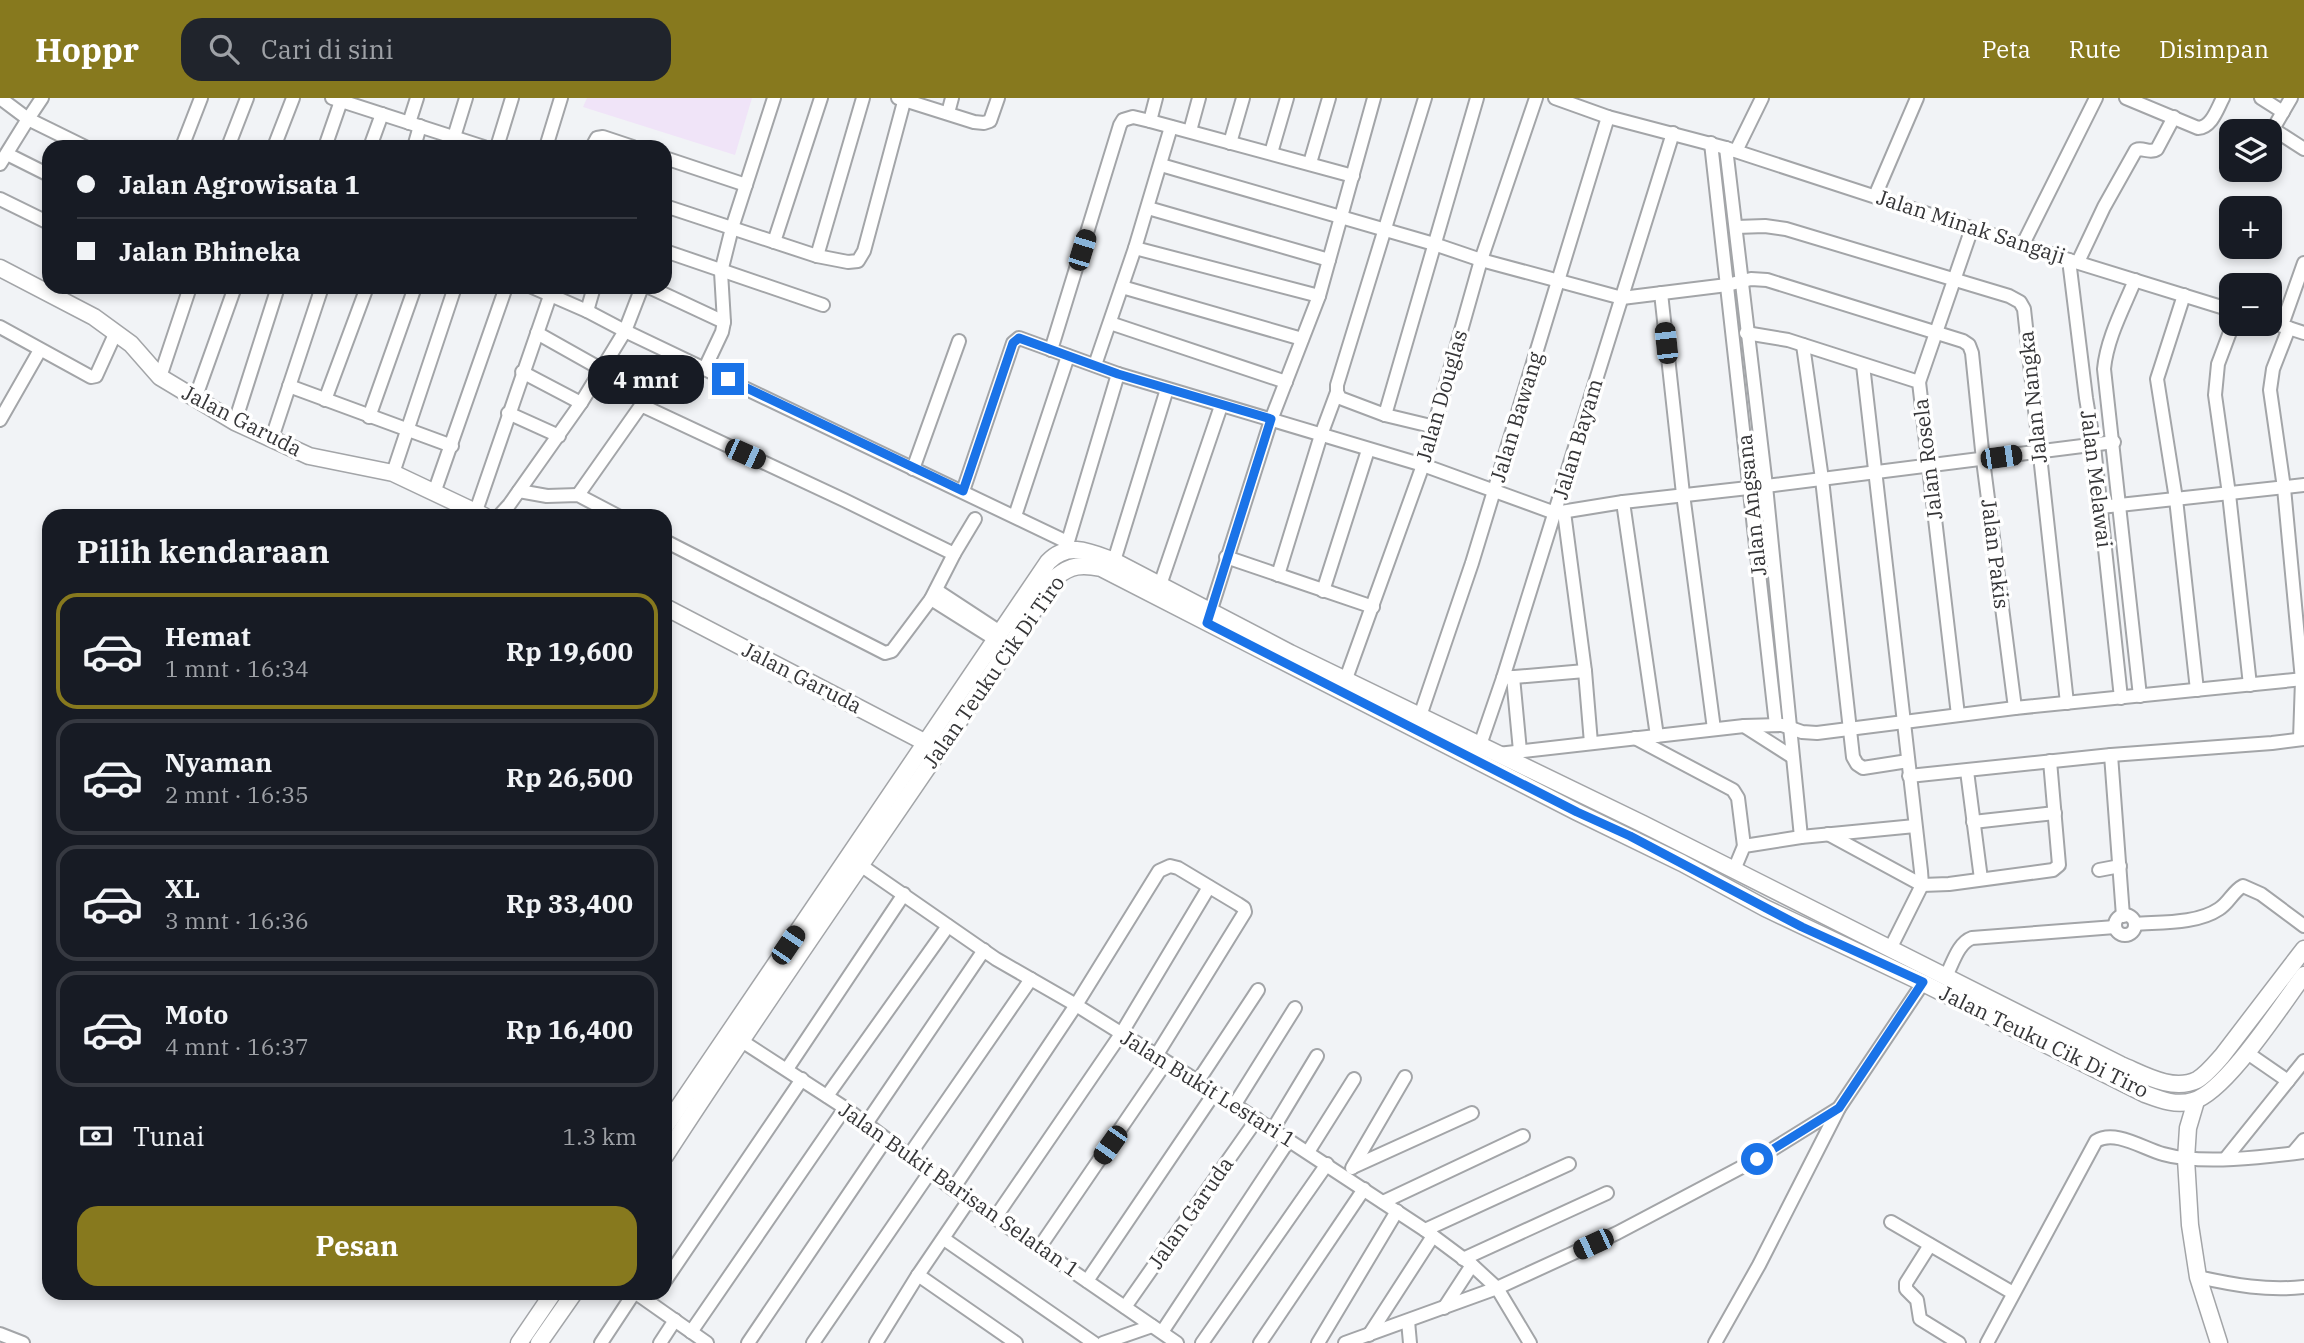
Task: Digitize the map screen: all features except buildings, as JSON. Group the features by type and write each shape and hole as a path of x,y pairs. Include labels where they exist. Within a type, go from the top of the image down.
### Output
{"street":[{"path":"0,98 28,119 71,140"},
{"path":"42,98 3,159 42,173"},
{"path":"185,140 201,98"},
{"path":"231,140 247,98"},
{"path":"277,140 293,98"},
{"path":"414,140 417,98"},
{"path":"457,140 466,98"},
{"path":"499,140 512,98"},
{"path":"548,140 561,98"},
{"path":"705,368 722,332 721,272 732,228 774,98"},
{"path":"774,242 821,98"},
{"path":"817,256 863,98"},
{"path":"948,113 952,98"},
{"path":"672,208 817,256 848,262 858,261 864,251 903,99 984,123 990,121 994,114 998,98"},
{"path":"1150,121 1156,98"},
{"path":"1190,131 1199,98"},
{"path":"1230,142 1243,98"},
{"path":"1271,153 1287,98"},
{"path":"1310,163 1329,98"},
{"path":"1209,617 1271,419 1319,296 1374,98"},
{"path":"1278,575 1337,392 1425,98"},
{"path":"1385,415 1477,98"},
{"name":"Jalan Douglas","path":"1344,685 1423,465 1480,260 1536,98"},
{"name":"Jalan Minak Sangaji","path":"1555,98 1596,104 1608,117 1731,149 2219,306"},
{"path":"1762,98 1731,149 1746,333 1766,486 1782,726 1791,756 1801,836"},
{"path":"1875,196 1917,98"},
{"path":"2023,244 2096,98"},
{"path":"2126,98 2198,128 2208,125 2223,98"},
{"path":"2261,98 2283,112"},
{"path":"2291,98 2274,131 2304,149"},
{"path":"327,140 337,99 368,103 382,114 454,140"},
{"path":"373,140 382,114"},
{"path":"1051,350 1123,120 1133,117 1150,121 1353,176"},
{"name":"Jalan Bawang","path":"1420,716 1495,489 1608,117"},
{"path":"2074,261 2136,150 2157,149 2174,117"},
{"path":"1095,365 1148,208 1171,127"},
{"name":"Jalan Bayam","path":"1480,745 1508,678 1673,133"},
{"path":"596,140 603,137 612,140"},
{"name":"Jalan Angsana","path":"1711,143 1750,488 1782,726"},
{"path":"672,160 746,185"},
{"path":"1161,165 1434,244 1480,260 1622,298 1727,285"},
{"path":"0,199 42,220"},
{"path":"1148,208 1329,260"},
{"name":"Jalan Nangka","path":"1736,227 1765,226 1786,229 2010,296 2020,302 2024,309 2067,703"},
{"path":"1919,382 1972,228"},
{"path":"1135,248 1319,296"},
{"path":"672,254 822,305"},
{"name":"Jalan Melawai","path":"2074,261 2081,353 2094,446 2121,698"},
{"path":"2282,320 2304,263"},
{"name":"Jalan Garuda","path":"0,268 42,290"},
{"name":"Jalan Pakis","path":"1727,285 1742,281 1767,280 1969,345 2015,708"},
{"name":"Jalan Melawai","path":"2135,280 2106,355 2106,396 2114,442 2140,696"},
{"path":"1122,287 1302,339"},
{"path":"1661,293 1683,494 1714,729"},
{"name":"Jalan Garuda","path":"50,294 116,332 131,344 160,376 234,422 309,456 393,473 469,509"},
{"path":"160,376 188,294"},
{"path":"195,399 232,294"},
{"path":"234,422 276,294"},
{"path":"272,438 321,294"},
{"path":"325,400 364,294"},
{"path":"369,417 413,294"},
{"path":"393,473 453,294"},
{"path":"435,493 504,294"},
{"path":"481,509 508,413 550,294"},
{"path":"556,294 625,331 1015,516 1066,546 1118,374"},
{"path":"587,311 592,294"},
{"path":"505,509 581,403 625,331 639,294"},
{"path":"664,294 723,322"},
{"path":"2184,295 2157,379 2176,499 2197,690"},
{"path":"1110,323 1286,382"},
{"path":"2282,326 2304,333"},
{"path":"1,330 84,375 96,376 116,332"},
{"path":"537,333 601,369"},
{"name":"Jalan Rosela","path":"1746,333 1788,340 1919,382 1958,715"},
{"path":"2229,336 2215,379 2250,685"},
{"path":"1909,776 2302,739 2303,680 2284,488 2270,380 2278,336"},
{"path":"963,491 1015,340 1023,340 1118,374 1423,465 1560,513 1585,671 1591,743"},
{"path":"913,469 959,341"},
{"path":"1803,345 1822,480 1853,757 1863,768 1908,761"},
{"path":"0,420 40,350"},
{"path":"2081,353 2106,355"},
{"path":"1015,516 1068,356"},
{"path":"1863,365 1922,885 1891,946"},
{"path":"522,372 581,403"},
{"path":"289,386 452,446"},
{"path":"1114,561 1167,389"},
{"path":"1337,392 1340,398 1385,415 1435,427"},
{"path":"2086,398 2106,396"},
{"path":"1160,585 1221,406"},
{"path":"578,495 640,407 643,407 954,554"},
{"path":"508,413 559,436"},
{"name":"Jalan Angsana","path":"1560,513 1683,494 1822,480 2114,442"},
{"path":"1323,590 1368,450"},
{"path":"2101,507 2304,485"},
{"path":"519,491 547,496 578,495 605,509"},
{"path":"1623,502 1657,736"},
{"path":"672,545 885,653 891,651 933,595 975,519"},
{"name":"Jalan Teuku Cik Di Tiro","path":"672,1118 859,864 998,635 1055,555 1066,546 1114,561 1160,585 1209,617"},
{"path":"1226,557 1373,607"},
{"name":"Jalan Teuku Cik Di Tiro","path":"672,1144 734,1036 933,746 1056,577 1068,567 1085,564 1101,568 1209,617 1344,685 1735,868 1946,976 1993,1009"},
{"path":"933,595 998,635"},
{"name":"Jalan Garuda","path":"672,611 933,746"},
{"path":"1585,671 1508,678 1520,766 1591,743 1714,729 1782,726 1810,733 2015,708 2303,680"},
{"name":"Jalan Teuku Cik Di Tiro","path":"1344,685 1420,716 1498,754 1682,863 1765,908 1923,982 1993,1009 2145,1094 2176,1103 2196,1101 2216,1087 2246,1052 2304,949"},
{"path":"1744,726 1791,756"},
{"path":"1635,738 1733,790 1738,798 1744,846 1735,868"},
{"path":"1946,976 1961,945 1972,938 2119,921 2131,917 2135,928 2129,935 2120,934 2119,921 2120,866 2110,755"},
{"path":"1828,834 1922,885 1949,884 2056,868 2059,865 2050,761"},
{"path":"1967,771 1981,879"},
{"path":"1973,822 2055,813"},
{"path":"1744,846 1801,836 1915,826"},
{"path":"1682,863 1686,846"},
{"name":"Jalan Bukit Lestari 1","path":"859,864 984,950 1216,1092 1308,1152 1328,1164 1348,1171 1364,1189 1429,1233 1497,1288 1530,1343"},
{"path":"953,1189 1076,1005 1159,871 1170,866 1178,868 1244,908 1244,916 1161,1059 1039,1248"},
{"path":"2099,870 2120,866"},
{"path":"2135,924 2183,920 2216,912 2243,886 2261,894 2304,926"},
{"path":"995,1218 1121,1034 1209,887"},
{"path":"787,1069 904,894"},
{"path":"827,1096 948,926"},
{"path":"866,1124 984,950"},
{"name":"Jalan Teuku Cik Di Tiro","path":"2029,1027 2159,1081 2180,1084 2198,1080 2282,990 2304,975"},
{"path":"908,1157 1031,979"},
{"path":"1715,1343 1759,1265 1839,1108 1923,982"},
{"path":"1198,1082 1258,990"},
{"path":"1235,1104 1296,1008"},
{"name":"Jalan Bukit Barisan Selatan 1","path":"734,1036 845,1108 953,1189 1177,1343"},
{"path":"2246,1052 2288,1082"},
{"path":"1273,1129 1317,1056"},
{"path":"2226,1158 2304,1061"},
{"path":"1348,1171 1405,1077"},
{"path":"672,1271 802,1079"},
{"path":"1308,1152 1354,1079"},
{"path":"1087,1281 1216,1092"},
{"path":"2196,1101 2188,1128 2186,1159 2190,1225 2198,1277 2219,1343"},
{"path":"2176,1103 2188,1128"},
{"path":"691,1332 845,1108"},
{"path":"1345,1343 1497,1288 1617,1233 1757,1159 1839,1108"},
{"path":"1348,1171 1472,1113"},
{"name":"Jalan Garuda","path":"1125,1307 1257,1119"},
{"path":"1383,1202 1523,1136"},
{"path":"1987,1343 2096,1140 2102,1137 2117,1138 2162,1154 2186,1159 2298,1153 2304,1140"},
{"path":"748,1343 886,1139"},
{"path":"1102,1343 1157,1329 1289,1140"},
{"path":"1202,1343 1328,1164"},
{"path":"1369,1335 1429,1233 1569,1164"},
{"path":"813,1343 930,1172"},
{"path":"1260,1343 1364,1189"},
{"path":"1444,1308 1467,1262 1607,1192"},
{"path":"876,1343 918,1275 970,1200"},
{"path":"1318,1343 1397,1211"},
{"path":"1891,1222 2013,1293"},
{"path":"944,1239 1094,1343"},
{"path":"1930,1245 1906,1283 1906,1289 1917,1300 1920,1318 1959,1343"},
{"path":"918,1275 1016,1343"},
{"path":"2198,1277 2253,1288 2277,1290 2304,1287"},
{"path":"519,1343 548,1300"},
{"path":"539,1343 569,1300"},
{"path":"601,1343 630,1300"},
{"path":"656,1300 675,1320 707,1343"},
{"path":"660,1343 675,1320"},
{"path":"1408,1321 1410,1343"},
{"path":"0,1334 23,1343"}],"shaded area":[{"path":"587,98 752,98 735,155 583,107"}],"route":[{"path":"728,379 963,491 1013,343 1019,338 1118,374 1271,419 1207,623 1577,812 1630,836 1765,908 1923,982 1839,1108 1757,1159"}]}
